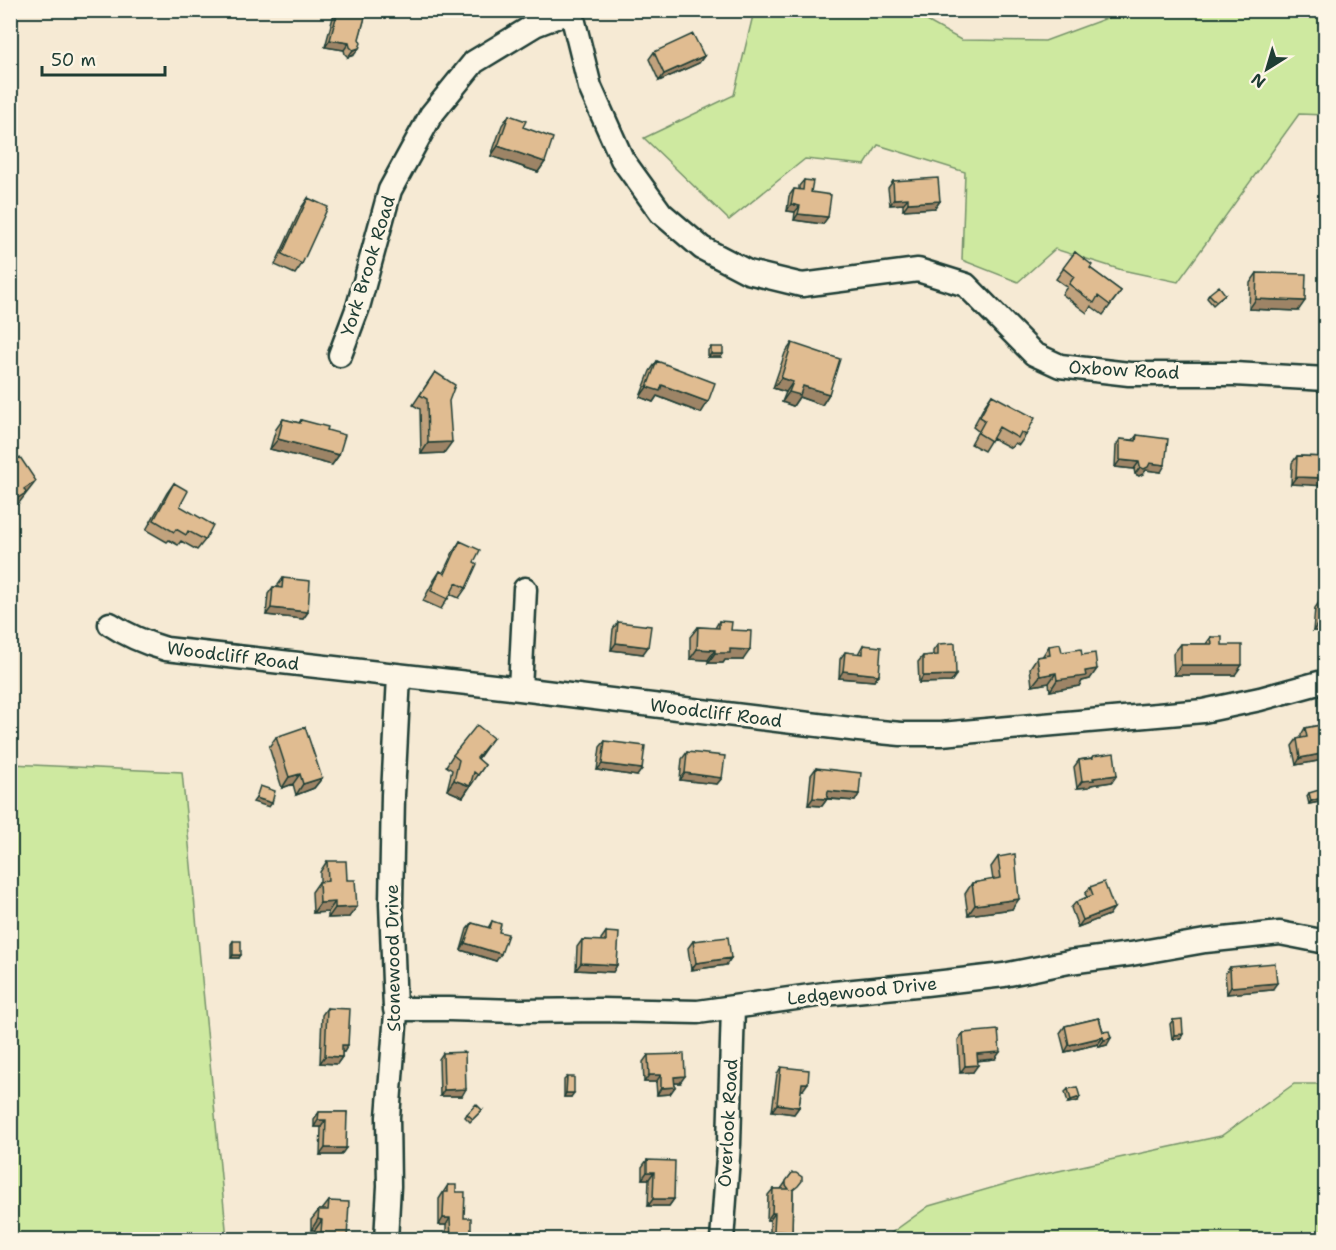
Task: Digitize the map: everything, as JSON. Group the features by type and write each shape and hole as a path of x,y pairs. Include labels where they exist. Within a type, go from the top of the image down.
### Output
{"street":[{"name":"York Brook Road","path":"340,355 358,307 390,190 432,115 474,62 535,26 572,11"},
{"name":"Oxbow Road","path":"572,11 590,87 622,159 661,213 702,248 748,272 802,285 918,270 966,285 1034,354 1060,366 1129,374 1326,379"},
{"path":"520,689 525,589"},
{"name":"Woodcliff Road","path":"110,624 126,635 166,649 901,734 941,734 1203,711 1260,699 1326,681"},
{"name":"Stonewood Drive","path":"386,1239 389,1186 388,1117 396,1013 391,903 393,795 399,676"},
{"name":"Ledgewood Drive","path":"395,1009 698,1012 824,994 1004,975 1205,941 1280,933 1326,942"},
{"name":"Overlook Road","path":"722,1239 729,1144 733,1007"}],"green space":[{"path":"754,11 909,11 961,40 1045,41 1126,11 1325,11 1325,115 1299,114 1178,282 1122,270 1055,249 1018,282 962,260 965,172 878,145 865,165 805,159 729,220 644,138 734,95"},
{"path":"11,764 182,772 227,1239 11,1239"},
{"path":"1294,1084 1325,1084 1325,1239 883,1239 929,1206 1026,1178 1221,1136"}],"building":[{"path":"338,10 367,10 359,39 361,43 359,48 353,50 349,43 330,40"},
{"path":"693,34 704,56 664,74 654,52"},
{"path":"509,115 526,121 523,127 553,138 545,162 498,146"},
{"path":"938,178 940,201 908,203 908,198 894,199 893,181"},
{"path":"804,180 813,181 811,192 831,195 828,217 798,214 800,206 791,204 794,189 803,190"},
{"path":"308,198 328,207 302,264 282,254"},
{"path":"1075,252 1092,265 1090,268 1121,291 1110,305 1098,296 1094,303 1069,284 1074,277 1063,268"},
{"path":"1257,273 1306,274 1305,301 1256,299"},
{"path":"1219,286 1225,294 1216,301 1209,294"},
{"path":"792,343 840,359 829,394 803,386 800,395 789,392 793,382 781,378"},
{"path":"711,347 723,347 723,354 711,354"},
{"path":"657,361 715,383 708,402 662,385 660,391 647,387"},
{"path":"435,372 455,385 449,401 452,442 428,443 427,399 420,395"},
{"path":"992,395 1035,418 1026,435 1021,432 1018,438 999,427 991,441 978,433 985,420 980,417"},
{"path":"283,419 300,423 301,420 328,427 327,430 345,435 339,455 278,439"},
{"path":"1137,435 1168,439 1165,465 1150,463 1144,469 1140,467 1139,462 1120,460 1120,439 1136,441"},
{"path":"1297,456 1326,457 1326,478 1296,477"},
{"path":"20,457 36,481 24,489 26,493 10,503 10,464"},
{"path":"174,483 188,491 180,506 213,525 205,540 188,531 186,535 176,529 174,532 154,520"},
{"path":"460,541 480,550 474,562 477,564 466,588 456,583 448,599 431,591 440,571 445,574"},
{"path":"283,578 310,581 308,612 271,608 273,587 282,588"},
{"path":"1322,598 1326,598 1326,621 1320,620"},
{"path":"719,621 732,622 731,630 751,631 750,650 730,649 730,653 715,653 715,650 697,649 698,627 719,628"},
{"path":"618,622 651,626 648,647 616,643"},
{"path":"1211,637 1222,637 1222,645 1242,645 1242,665 1181,665 1181,644 1212,644"},
{"path":"955,643 956,675 923,676 923,656 938,655 938,644"},
{"path":"1060,644 1062,652 1081,649 1082,655 1095,653 1097,669 1085,671 1086,676 1057,680 1056,673 1040,676 1037,657 1050,655 1049,646"},
{"path":"863,645 881,647 879,675 843,671 845,652 863,654"},
{"path":"1326,724 1326,753 1300,758 1297,739 1307,737 1305,728"},
{"path":"477,725 493,738 477,758 485,765 478,775 474,772 470,786 454,780 459,760 453,755"},
{"path":"305,727 322,778 303,784 300,774 289,777 276,737"},
{"path":"605,741 645,746 642,769 602,764"},
{"path":"687,752 725,756 722,778 685,773"},
{"path":"1114,753 1117,775 1082,781 1079,760"},
{"path":"816,768 861,773 859,794 828,791 827,799 813,798"},
{"path":"260,786 275,791 272,803 256,798"},
{"path":"1319,790 1321,798 1311,801 1309,793"},
{"path":"1015,854 1019,899 975,905 972,883 1001,878 998,857"},
{"path":"327,861 346,861 347,880 355,880 357,907 335,908 335,902 320,903 319,882 328,881"},
{"path":"1104,882 1114,908 1083,920 1076,902 1093,895 1090,887"},
{"path":"492,921 501,924 499,932 508,934 501,954 465,943 472,923 490,928"},
{"path":"606,932 619,933 617,965 581,963 582,940 606,941"},
{"path":"728,937 731,958 696,963 693,941"},
{"path":"233,941 241,941 241,955 233,955"},
{"path":"1275,963 1277,983 1231,987 1230,967"},
{"path":"327,1008 350,1009 348,1045 342,1045 342,1057 325,1056"},
{"path":"1099,1018 1103,1032 1109,1031 1111,1038 1104,1040 1103,1037 1069,1045 1065,1026"},
{"path":"1182,1019 1183,1034 1174,1035 1173,1020"},
{"path":"998,1030 1000,1052 977,1054 978,1065 965,1066 963,1033"},
{"path":"465,1052 466,1089 444,1090 443,1053"},
{"path":"684,1054 685,1076 674,1077 675,1087 661,1088 661,1075 649,1075 648,1055"},
{"path":"781,1067 809,1070 808,1083 802,1083 799,1107 777,1104"},
{"path":"567,1077 574,1077 574,1093 566,1093"},
{"path":"1077,1087 1080,1097 1071,1100 1068,1089"},
{"path":"476,1104 482,1110 473,1119 467,1114"},
{"path":"319,1112 347,1112 346,1148 325,1148 326,1120 318,1120"},
{"path":"647,1160 675,1161 674,1199 653,1199 654,1172 647,1172"},
{"path":"792,1173 802,1177 802,1181 793,1190 792,1232 774,1231 773,1189 789,1189 786,1181"},
{"path":"448,1185 456,1185 456,1192 465,1192 464,1218 471,1218 471,1238 451,1238 450,1218 443,1218 444,1192 448,1192"},
{"path":"329,1201 349,1202 347,1239 324,1239 324,1232 321,1232 322,1220 318,1219 319,1210 328,1210"}]}
